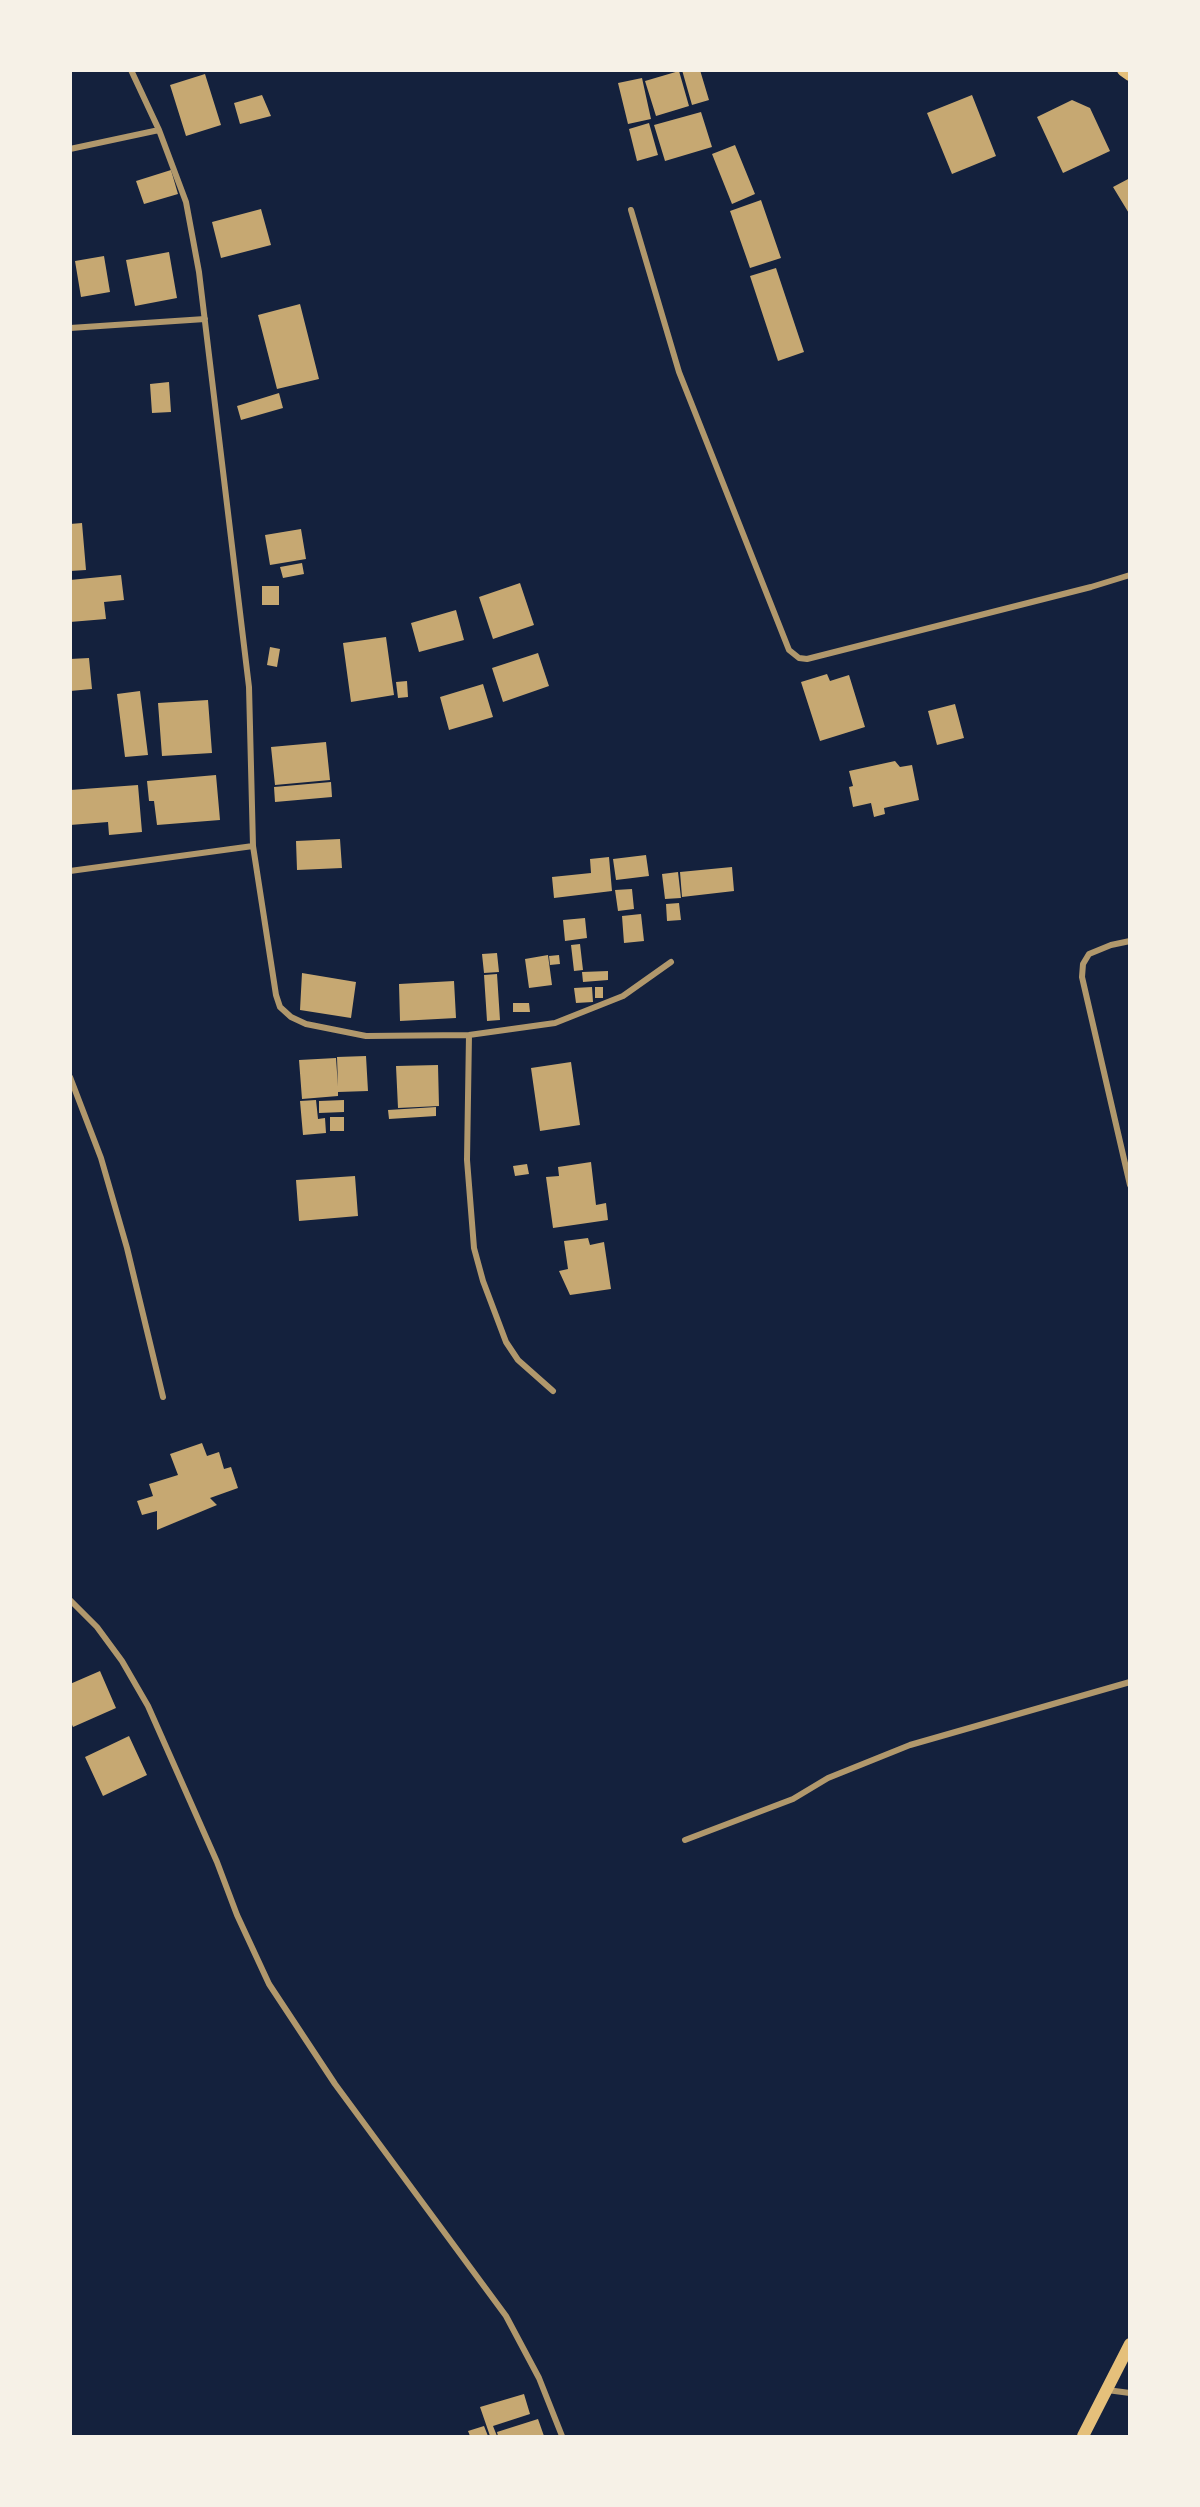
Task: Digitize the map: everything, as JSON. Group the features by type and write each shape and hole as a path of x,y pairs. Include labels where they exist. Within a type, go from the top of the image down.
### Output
{"main road":[{"path":"1123,70 1130,75"},
{"path":"1083,2436 1130,2344"}],"street":[{"path":"131,70 159,130 186,202 205,319 249,687 254,846 276,995 280,1007 291,1017 306,1024 366,1036 469,1035 555,1023 623,996 671,962"},
{"path":"70,149 159,130"},
{"path":"631,210 679,372 789,650 799,658 807,659 1130,575"},
{"path":"70,328 205,319"},
{"path":"70,871 254,846"},
{"path":"1130,941 1105,947 1089,954 1083,964 1082,977 1130,1185"},
{"path":"469,1035 467,1160 474,1248 483,1281 506,1342 518,1360 554,1391"},
{"path":"70,1077 101,1158 127,1248 163,1398"},
{"path":"70,1600 97,1627 122,1661 148,1706 269,1984 334,2084 506,2316 539,2378 562,2436"},
{"path":"685,1840 793,1799 828,1778 910,1745 1130,1682"},
{"path":"1106,2390 1130,2393"}],"building":[{"path":"682,70 700,70 709,100 692,105"},
{"path":"679,71 689,106 656,116 645,81"},
{"path":"205,74 221,125 186,136 170,85"},
{"path":"642,78 651,119 628,124 618,83"},
{"path":"262,95 271,116 240,124 234,103"},
{"path":"972,95 996,156 952,174 927,113"},
{"path":"1072,100 1090,108 1110,151 1063,173 1037,117"},
{"path":"701,112 712,147 665,161 654,125"},
{"path":"649,123 658,155 637,161 629,129"},
{"path":"735,145 755,194 732,204 712,154"},
{"path":"171,170 178,194 144,204 136,181"},
{"path":"1130,178 1130,215 1113,187"},
{"path":"761,200 781,258 750,268 730,211"},
{"path":"261,209 271,245 221,258 212,222"},
{"path":"169,252 177,298 135,306 126,260"},
{"path":"104,256 110,292 81,297 75,261"},
{"path":"776,268 804,352 778,361 750,276"},
{"path":"300,304 319,379 277,389 258,315"},
{"path":"169,382 171,412 152,413 150,384"},
{"path":"279,393 283,408 241,420 237,406"},
{"path":"82,523 86,570 70,571 70,524"},
{"path":"301,529 306,559 270,565 265,535"},
{"path":"302,563 304,574 283,578 280,567"},
{"path":"121,575 124,600 104,602 106,619 70,622 70,580"},
{"path":"520,583 534,625 493,639 479,597"},
{"path":"262,586 279,586 279,605 262,605"},
{"path":"456,610 464,640 419,652 411,623"},
{"path":"386,637 394,695 351,702 343,643"},
{"path":"270,647 280,649 277,667 267,665"},
{"path":"538,653 549,686 503,702 492,668"},
{"path":"89,658 92,689 70,691 70,659"},
{"path":"827,674 830,681 849,675 865,727 820,741 801,682"},
{"path":"407,681 408,697 398,698 396,682"},
{"path":"483,684 493,717 449,730 440,697"},
{"path":"140,691 148,755 125,757 117,694"},
{"path":"208,700 212,753 162,756 158,703"},
{"path":"955,704 964,738 937,745 928,711"},
{"path":"326,742 330,780 275,785 271,747"},
{"path":"895,761 900,767 912,765 919,800 884,808 885,814 874,817 871,803 853,807 849,787 853,786 849,771"},
{"path":"216,775 220,820 157,825 154,801 149,801 147,781"},
{"path":"331,782 332,797 275,802 274,787"},
{"path":"138,785 142,832 109,835 108,822 70,825 70,790"},
{"path":"340,839 342,868 297,870 296,841"},
{"path":"646,855 649,876 616,880 613,859"},
{"path":"609,857 612,891 554,898 552,877 591,873 590,859"},
{"path":"732,867 734,891 682,897 680,872"},
{"path":"678,872 681,898 665,899 662,874"},
{"path":"632,889 634,909 618,911 615,890"},
{"path":"679,903 681,920 667,921 666,904"},
{"path":"641,914 644,941 624,943 622,916"},
{"path":"585,918 587,938 565,941 563,920"},
{"path":"580,944 583,970 574,971 571,945"},
{"path":"497,953 499,972 484,973 482,954"},
{"path":"548,955 552,985 529,988 525,959"},
{"path":"559,955 560,964 550,965 549,956"},
{"path":"608,971 608,980 583,982 582,972"},
{"path":"302,973 356,982 351,1018 300,1010"},
{"path":"497,974 500,1020 487,1021 484,975"},
{"path":"454,981 456,1018 400,1021 399,984"},
{"path":"592,987 593,1002 576,1003 574,988"},
{"path":"595,987 603,987 603,998 595,998"},
{"path":"513,1003 529,1003 530,1012 513,1012"},
{"path":"366,1056 368,1091 338,1092 338,1096 302,1099 299,1060 336,1058 338,1086 337,1057"},
{"path":"571,1062 580,1125 540,1131 531,1068"},
{"path":"438,1065 439,1106 398,1108 396,1066"},
{"path":"316,1100 318,1119 325,1118 326,1133 303,1135 300,1101"},
{"path":"344,1100 344,1112 319,1113 319,1101"},
{"path":"436,1107 436,1116 389,1119 388,1110"},
{"path":"330,1117 344,1117 344,1131 330,1131"},
{"path":"591,1162 596,1205 606,1203 608,1220 553,1228 546,1177 559,1176 558,1167"},
{"path":"527,1164 529,1174 515,1176 513,1166"},
{"path":"355,1176 358,1216 299,1221 296,1180"},
{"path":"588,1238 590,1245 604,1242 611,1289 570,1295 559,1271 568,1269 564,1241"},
{"path":"202,1443 207,1456 219,1452 224,1469 231,1467 238,1488 210,1498 217,1505 157,1530 157,1511 142,1515 137,1501 153,1496 149,1484 178,1475 170,1454"},
{"path":"100,1671 116,1708 73,1727 70,1720 70,1684"},
{"path":"129,1736 147,1775 103,1796 85,1757"},
{"path":"524,2394 530,2414 493,2426 497,2436 490,2436 480,2407"},
{"path":"538,2419 544,2436 498,2436 497,2432"},
{"path":"484,2426 488,2436 470,2436 468,2431"}]}
